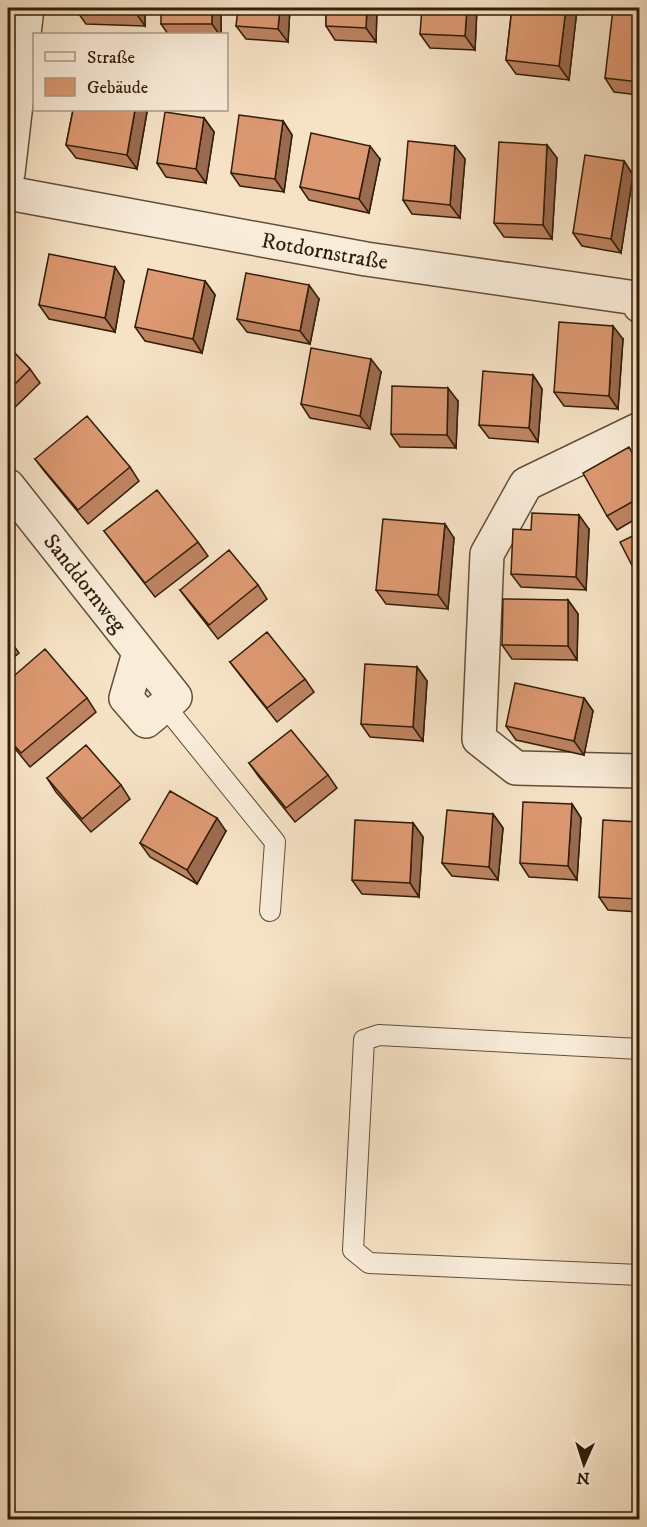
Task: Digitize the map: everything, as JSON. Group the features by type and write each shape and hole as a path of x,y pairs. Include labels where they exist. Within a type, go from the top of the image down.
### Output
{"street":[{"path":"8,172 19,24"},
{"name":"Rotdornstraße","path":"8,193 366,259 636,298 639,306"},
{"path":"639,429 526,484 487,554 479,739 516,768 639,771"},
{"name":"Sanddornweg","path":"8,486 139,653 126,698 146,721 165,705"}],"lane":[{"path":"165,705 275,842 270,911"},
{"path":"639,1049 378,1035 364,1040 353,1250 369,1263 639,1275"}],"building":[{"path":"76,8 135,8 135,12 76,10"},
{"path":"161,8 212,8 212,24 161,24"},
{"path":"238,8 280,8 278,29 236,26"},
{"path":"326,8 367,8 366,28 326,26"},
{"path":"422,8 467,8 465,36 420,34"},
{"path":"512,8 566,8 559,66 506,60"},
{"path":"613,9 639,13 639,82 605,78"},
{"path":"73,111 135,111 127,155 66,145"},
{"path":"165,112 204,118 196,169 157,163"},
{"path":"239,115 283,121 275,179 231,173"},
{"path":"311,133 370,146 359,199 300,187"},
{"path":"408,141 455,146 450,205 403,200"},
{"path":"499,142 547,145 543,225 494,223"},
{"path":"585,155 624,161 611,239 573,233"},
{"path":"49,254 115,267 105,318 39,305"},
{"path":"148,269 205,281 193,339 135,327"},
{"path":"246,273 309,285 300,331 237,319"},
{"path":"559,322 613,326 609,396 554,392"},
{"path":"8,346 30,369 8,391"},
{"path":"311,348 371,359 360,416 301,404"},
{"path":"483,371 533,375 529,428 479,425"},
{"path":"392,386 448,388 447,435 391,434"},
{"path":"87,416 130,467 78,510 35,459"},
{"path":"629,447 639,465 639,498 607,516 583,473"},
{"path":"157,490 198,542 145,583 104,531"},
{"path":"532,513 579,515 576,577 511,574 513,529 531,530"},
{"path":"383,519 445,524 438,595 376,590"},
{"path":"639,533 639,577 638,577 620,542"},
{"path":"229,550 258,585 209,625 180,590"},
{"path":"503,599 568,600 568,646 502,645"},
{"path":"267,632 305,679 267,708 230,662"},
{"path":"45,649 87,698 21,753 8,738 8,681"},
{"path":"365,664 417,667 413,727 361,724"},
{"path":"515,683 584,698 574,741 506,726"},
{"path":"291,730 328,775 286,808 249,763"},
{"path":"86,745 121,785 82,819 47,778"},
{"path":"170,791 217,818 187,870 140,843"},
{"path":"523,802 572,804 568,866 520,863"},
{"path":"447,810 493,814 489,867 442,863"},
{"path":"355,820 413,823 410,883 352,880"},
{"path":"603,820 639,822 639,899 599,897"}]}
